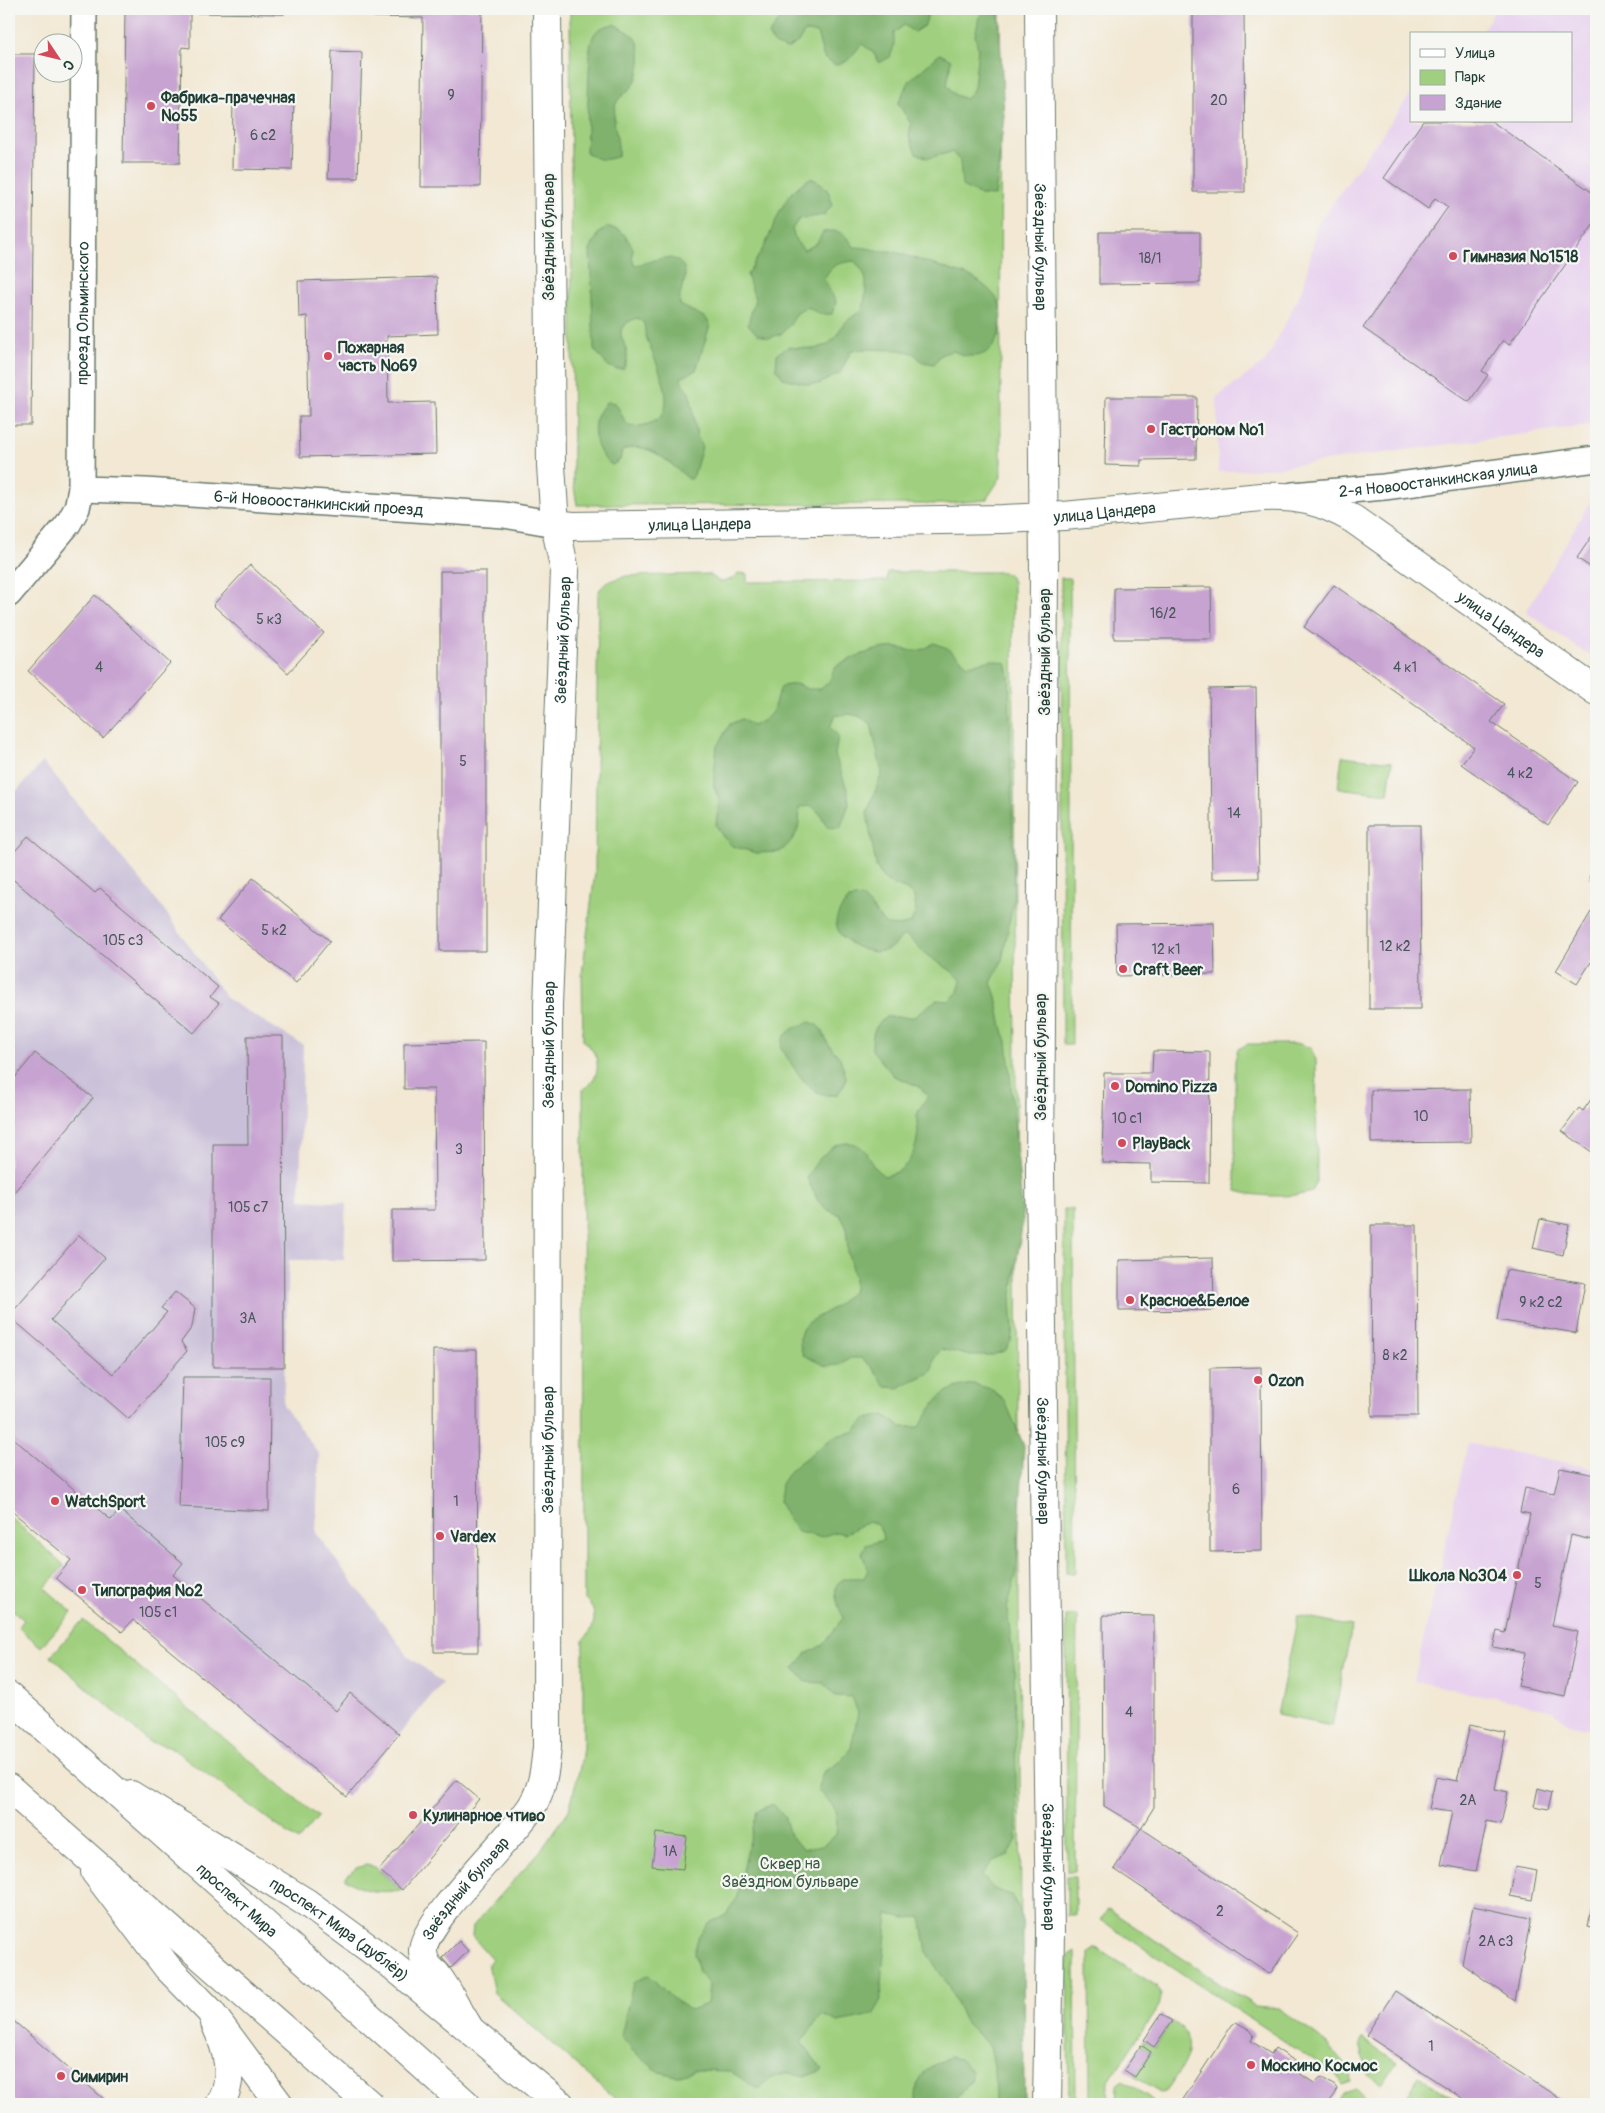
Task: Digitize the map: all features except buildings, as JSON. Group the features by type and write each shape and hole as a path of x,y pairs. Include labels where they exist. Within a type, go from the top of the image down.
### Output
{"street":[{"name":"проезд Ольминского","path":"9,594 68,524 77,508 81,489 84,9"},
{"name":"Звёздный бульвар","path":"469,2028 436,1974 428,1966 422,1951 424,1941 435,1921 514,1832 532,1805 540,1791 548,1748 548,1005 565,571 555,524 550,440 547,9"},
{"name":"Звёздный бульвар","path":"1039,9 1044,517 1040,1174 1050,1933 1047,2104"},
{"name":"2-я Новоостанкинская улица","path":"1281,496 1384,487 1596,459"},
{"name":"6-й Новоостанкинский проезд","path":"81,489 145,491 504,515 555,524"},
{"name":"улица Цандера","path":"555,524 573,526 1044,517 1281,496 1307,499 1330,506 1352,519 1596,691"},
{"name":"проспект Мира","path":"9,1696 466,2104"},
{"name":"проспект Мира (дублёр)","path":"102,1778 307,1903 393,1966 560,2104"},
{"path":"9,1788 369,2104"},
{"path":"74,1845 168,1967 209,2010 279,2104"},
{"path":"209,2010 220,2034 228,2060 229,2080 220,2104"}],"shaded area":[{"name":"Гимназия №1518","path":"1496,9 1596,9 1596,424 1274,468 1218,472 1217,397 1266,361 1304,286 1317,225 1410,95 1410,122 1572,122 1572,32 1481,32"},
{"path":"1596,493 1596,660 1526,612"},
{"path":"43,762 160,904 227,999 303,1045 300,1200 346,1203 344,1260 289,1260 283,1405 319,1454 316,1533 408,1656 442,1683 347,1797 133,1620 122,1632 56,1578 70,1560 9,1509 9,799"},
{"name":"Школа №304","path":"1468,1443 1596,1469 1596,1730 1568,1724 1553,1710 1414,1681"}],"green space":[{"path":"570,9 1000,9 1001,477 986,500 943,504 577,505 573,481"},
{"path":"782,9 929,9 925,25 914,32 904,25 894,33 894,46 890,57 879,63 873,52 862,44 847,61 835,65 824,58 817,33 805,32 798,42 787,49 776,45 768,36 782,16"},
{"path":"987,9 999,14 1004,117 995,196 980,195 962,186 960,161 952,152 928,158 916,153 909,137 911,124 898,103 910,80 940,54 951,60 947,85 955,95 966,99 974,88 978,48 975,36 979,17"},
{"path":"614,24 634,36 639,47 640,61 638,76 635,82 620,98 615,107 614,119 618,156 602,159 586,152 590,48 594,34 597,31"},
{"path":"811,178 826,188 832,205 824,215 799,219 792,229 796,241 804,250 816,244 823,232 834,231 844,235 854,247 892,251 972,277 992,293 1000,305 1000,329 994,345 983,354 977,356 969,356 953,351 942,354 934,364 922,362 913,353 900,350 864,349 851,351 840,373 819,384 807,384 783,378 776,368 777,354 788,347 814,349 827,345 837,336 843,324 863,309 865,277 854,261 836,265 824,279 836,302 832,314 819,314 807,307 796,314 790,325 781,334 769,338 757,334 748,324 755,299 747,275 765,245 788,197 794,190"},
{"path":"606,228 619,230 625,236 633,248 634,265 666,258 678,261 685,270 685,278 680,294 680,305 706,318 710,325 696,370 681,378 692,402 697,435 702,447 694,475 690,480 650,450 631,448 622,451 620,460 612,465 603,457 597,445 595,425 597,417 606,402 615,403 629,426 643,426 660,417 665,409 666,398 664,386 646,337 644,323 637,318 622,328 621,334 627,353 627,361 623,369 615,369 607,365 594,349 590,250 599,233"},
{"name":"Сквер на Звёздном бульваре","path":"888,572 1003,572 1010,576 1013,582 1022,2104 621,2104 494,1993 488,1964 492,1959 472,1936 473,1926 542,1849 569,1810 583,1748 583,1639 591,1630 594,1613 589,1604 584,1600 583,1089 594,1079 597,1065 593,1052 583,1041 582,974 595,873 598,595 600,589 607,582 626,576 709,574 720,582 732,579 738,573 747,574 747,582 887,581"},
{"path":"1061,578 1070,578 1072,1045 1063,1045"},
{"path":"934,643 947,648 968,665 993,660 1006,663 1009,675 1014,898 1002,961 991,983 1007,1041 1023,1219 1011,1301 1013,1327 1011,1341 1005,1351 993,1355 967,1355 941,1349 934,1359 932,1371 899,1388 886,1387 871,1366 861,1358 849,1358 839,1365 826,1366 803,1355 800,1345 802,1330 811,1320 833,1308 854,1290 854,1277 848,1253 846,1226 840,1215 828,1210 818,1201 807,1178 815,1164 827,1151 842,1144 850,1143 862,1148 876,1169 884,1176 899,1171 909,1161 917,1139 917,1115 928,1095 918,1086 894,1076 872,1050 873,1035 878,1024 886,1017 914,1017 936,1000 949,1001 958,992 961,980 919,949 912,940 904,935 889,949 879,952 863,950 855,946 848,942 838,930 837,916 849,899 861,897 886,925 899,926 911,923 916,910 914,896 905,889 893,885 883,878 876,866 867,813 882,773 871,724 858,716 845,714 835,716 830,727 838,736 835,755 848,792 849,804 840,828 827,827 821,815 812,806 799,807 797,832 780,852 756,853 732,846 723,837 716,825 719,799 714,787 714,773 717,746 730,724 742,719 753,726 762,721 771,713 782,686 796,684 808,689 821,689 830,680 835,667 860,655 886,648 915,651 926,648"},
{"path":"1342,756 1392,762 1388,794 1338,788"},
{"path":"810,1022 822,1030 828,1044 840,1058 846,1077 845,1083 838,1094 828,1095 819,1093 811,1088 797,1073 781,1048 784,1038 791,1030"},
{"path":"1248,1044 1300,1044 1311,1048 1316,1060 1317,1181 1312,1192 1274,1196 1254,1195 1237,1191 1235,1180 1235,1061 1238,1049"},
{"path":"1064,1209 1073,1209 1075,1573 1066,1573"},
{"path":"974,1384 991,1389 1005,1401 1024,1446 1016,1575 1007,1609 1014,1665 1017,1839 1009,1855 993,1861 982,1875 994,1889 1011,1895 1020,1910 1023,1928 1024,2104 995,2104 994,2066 990,2047 965,2022 949,1987 927,1953 921,1917 904,1918 888,1914 881,1982 882,2000 873,2015 838,2022 822,2015 801,2042 823,2070 807,2076 788,2073 772,2078 759,2090 730,2071 695,2070 677,2076 659,2072 632,2050 621,2036 633,1983 649,1975 674,2000 690,2010 707,2004 709,1985 699,1972 694,1954 698,1937 709,1923 726,1915 736,1900 757,1811 773,1804 785,1818 790,1836 804,1849 822,1846 836,1835 836,1814 832,1805 818,1790 823,1772 840,1762 851,1748 858,1713 852,1697 835,1696 824,1683 806,1682 794,1668 806,1654 823,1645 843,1618 836,1597 837,1586 844,1579 864,1578 868,1570 862,1554 866,1545 883,1540 883,1536 881,1530 869,1521 845,1534 836,1532 820,1537 798,1532 779,1502 781,1484 791,1469 835,1436 853,1432 866,1419 884,1415 901,1427 919,1427 940,1397 953,1389"},
{"path":"9,1516 64,1565 45,1588 72,1612 41,1647 18,1627 24,1620 9,1607"},
{"path":"1066,1616 1077,1616 1075,1872 1067,1872"},
{"path":"1298,1616 1352,1627 1332,1726 1277,1715"},
{"path":"83,1620 318,1817 298,1841 169,1746 149,1742 51,1656"},
{"path":"366,1865 375,1867 402,1890 372,1891 358,1887 345,1878 356,1868"},
{"path":"1067,1877 1075,1877 1075,1916 1067,1916"},
{"path":"1108,1909 1255,2006 1278,2008 1327,2043 1350,2070 1351,2081 1342,2084 1340,2078 1101,1920"},
{"path":"1096,1948 1155,1985 1161,1994 1159,2006 1109,2081 1108,2104 1090,2104 1089,1953"},
{"path":"1075,1951 1076,2104 1069,2104 1067,1956"},
{"path":"1172,2021 1182,2029 1187,2038 1187,2055 1179,2072 1167,2090 1162,2093 1135,2077 1151,2052 1141,2045 1144,2040 1155,2047"},
{"path":"1363,2039 1397,2062 1382,2084 1368,2075 1360,2044"},
{"path":"950,2057 959,2059 972,2071 972,2080 955,2100 956,2104 916,2104 917,2085 922,2073"},
{"path":"1419,2076 1462,2104 1411,2104 1404,2099"},
{"path":"1122,2080 1150,2098 1154,2104 1117,2104 1118,2085"},
{"path":"1355,2089 1376,2104 1336,2104 1343,2093"}],"place":[{"name":"Фабрика-прачечная №55","path":"151,106"},
{"name":"Гимназия №1518","path":"1453,256"},
{"name":"Пожарная часть №69","path":"328,356"},
{"name":"Гастроном №1","path":"1151,429"},
{"name":"Craft Beer","path":"1123,969"},
{"name":"Domino Pizza","path":"1115,1086"},
{"name":"PlayBack","path":"1122,1143"},
{"name":"Красное&Белое","path":"1130,1300"},
{"name":"Ozon","path":"1258,1380"},
{"name":"WatchSport","path":"55,1501"},
{"name":"Vardex","path":"440,1536"},
{"name":"Школа №304","path":"1517,1575"},
{"name":"Типография №2","path":"82,1590"},
{"name":"Кулинарное чтиво","path":"413,1815"},
{"name":"Москино Космос","path":"1251,2065"},
{"name":"Симирин","path":"61,2076"}]}
